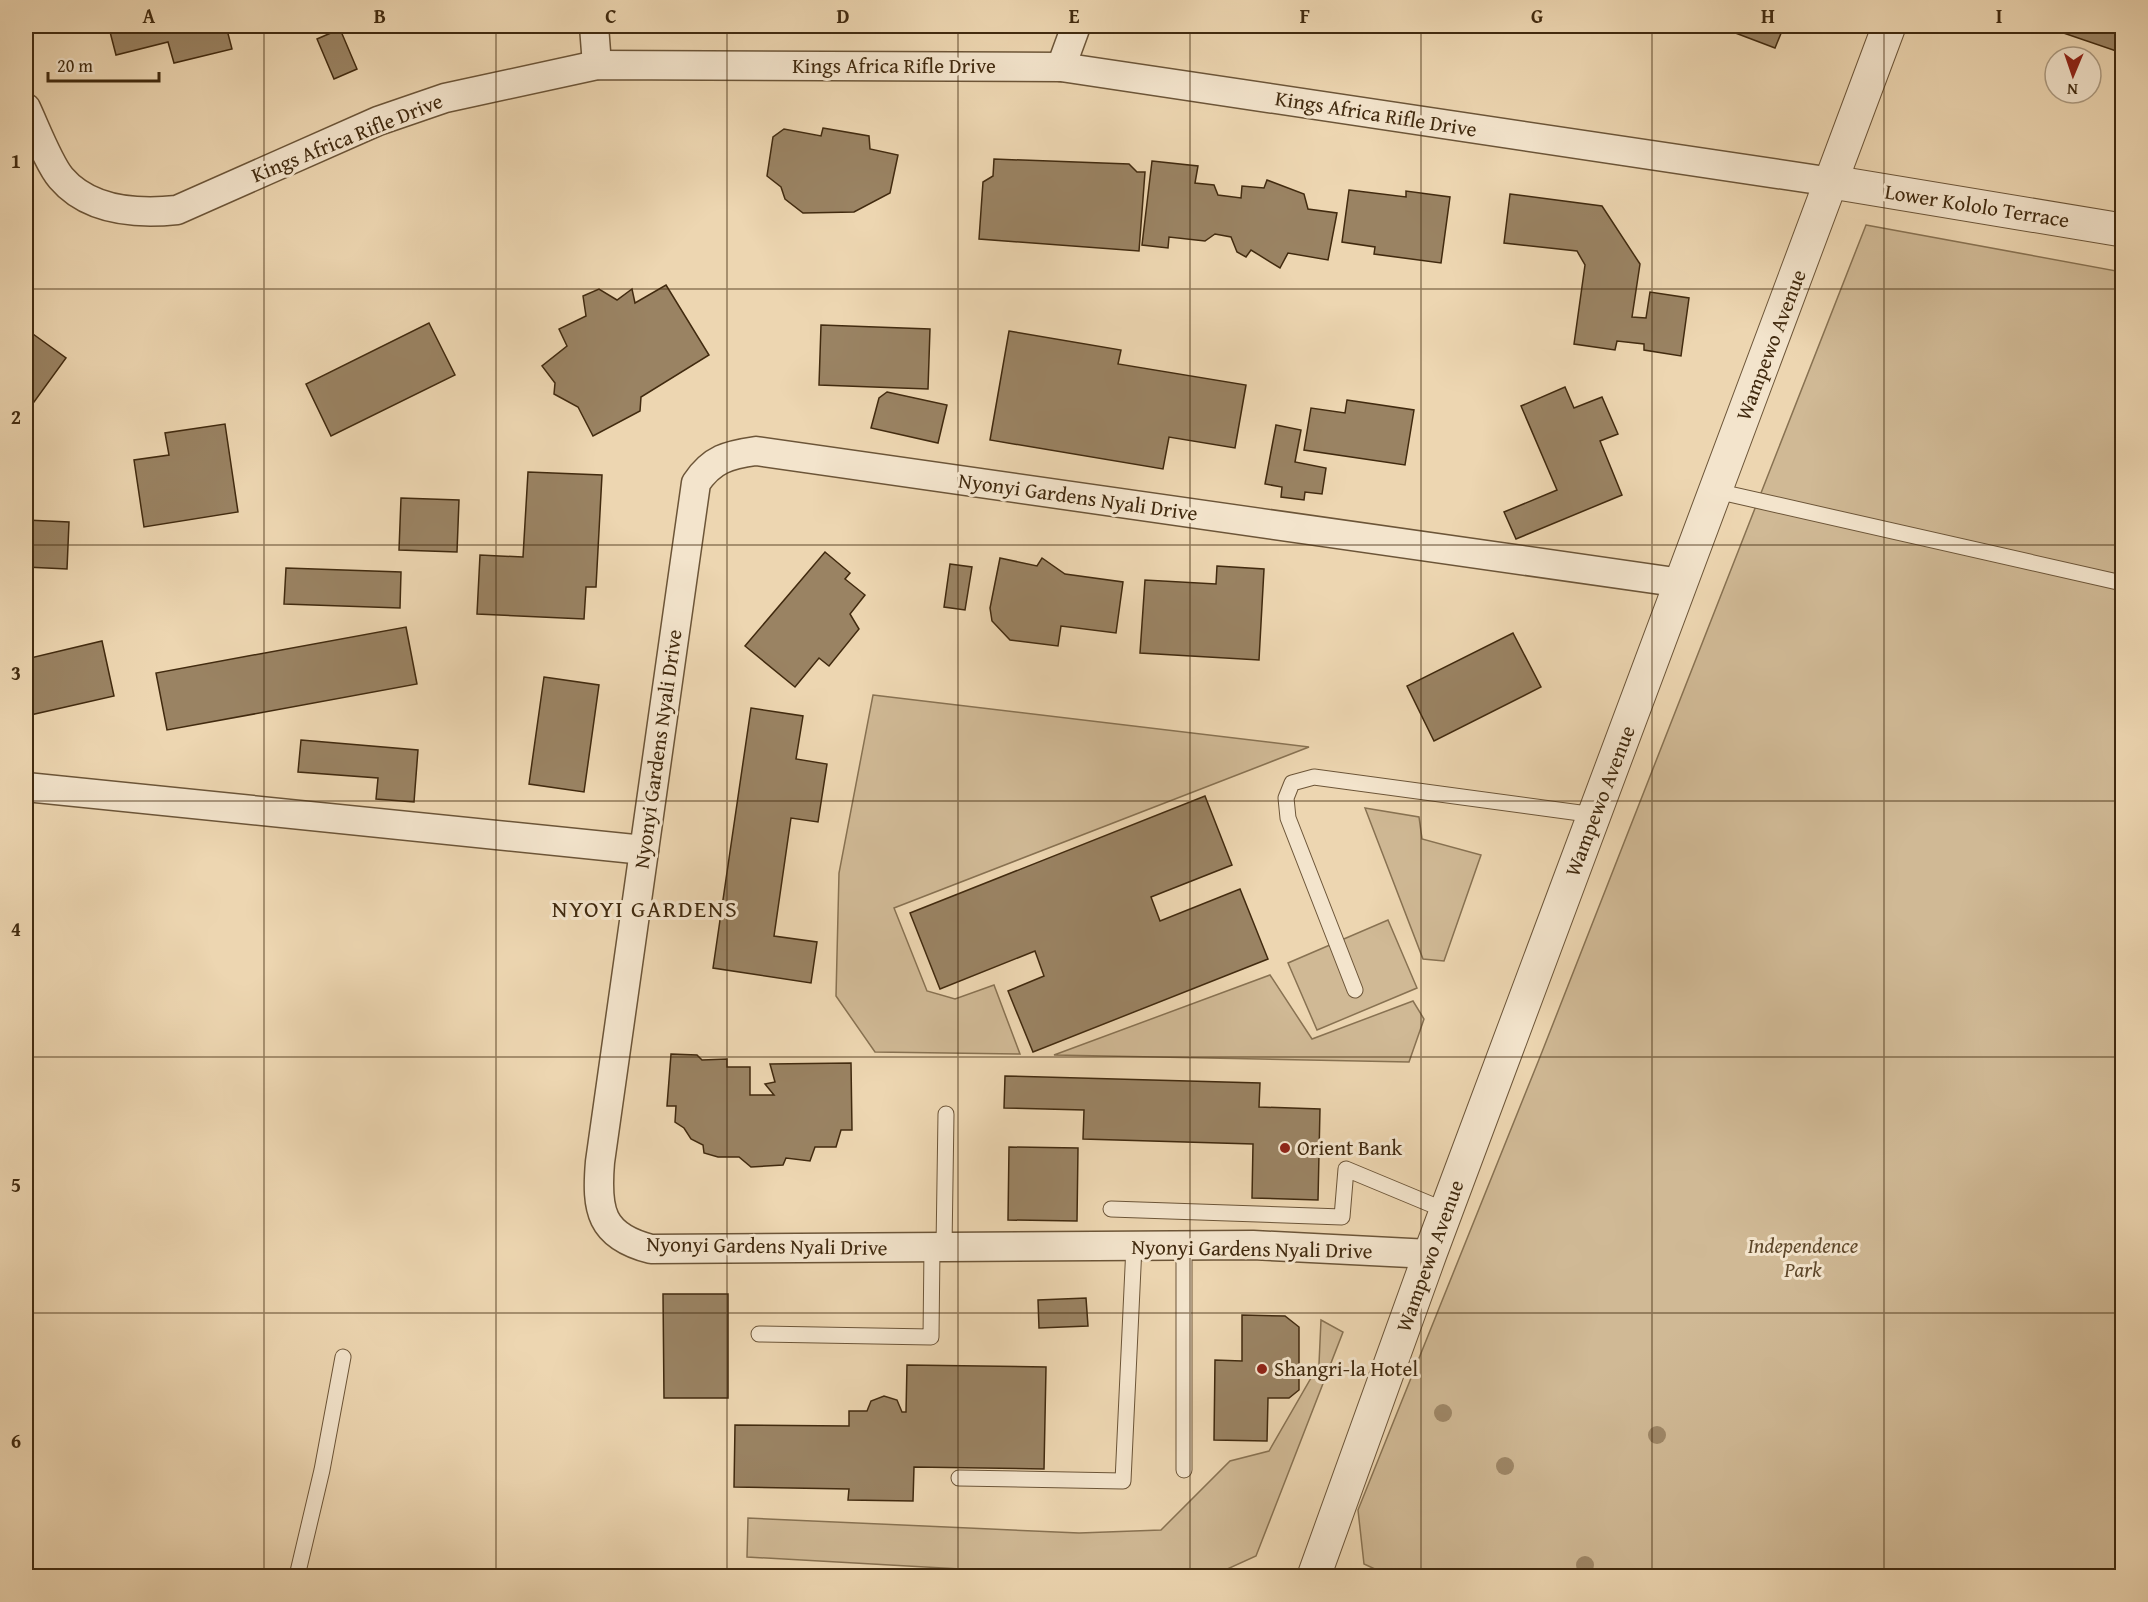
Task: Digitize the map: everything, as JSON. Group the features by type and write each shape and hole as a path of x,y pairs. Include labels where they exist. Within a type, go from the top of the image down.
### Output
{"street":[{"path":"594,26 597,65"},
{"path":"1061,67 1076,26"},
{"name":"Wampewo Avenue","path":"1314,1576 1430,1254 1889,26"},
{"name":"Kings Africa Rifle Drive","path":"26,108 60,178 82,195 108,207 147,213 177,210 378,121 445,98 597,65 1061,67 1832,182"},
{"name":"Lower Kololo Terrace","path":"1832,182 2122,230"},
{"name":"Nyonyi Gardens Nyali Drive","path":"1430,1254 1252,1245 651,1249 628,1243 602,1215 598,1187 600,1162 696,483 704,471 726,455 756,451 1682,583"},
{"path":"26,787 644,850"}],"lane":[{"path":"1716,491 2122,583"},
{"path":"1355,990 1288,818 1286,798 1292,783 1314,777 1595,815"},
{"path":"759,1334 931,1337 946,1114"},
{"path":"1111,1209 1342,1216 1346,1169 1447,1211"},
{"path":"1251,1214 1252,1245"},
{"path":"958,1478 1123,1481 1134,1246"},
{"path":"1184,1246 1184,1470"},
{"path":"297,1576 322,1470 343,1357"}],"green space":[{"name":"Independence Park","path":"1866,225 2122,272 2122,1576 1390,1576 1364,1564 1358,1510 1542,1052"},
{"path":"873,695 1309,747 894,908 927,991 955,999 994,985 1020,1054 875,1052 836,996 839,873"},
{"path":"1365,808 1419,817 1422,839 1481,855 1444,961 1423,959"},
{"path":"1388,920 1417,988 1317,1030 1288,963"},
{"path":"1270,975 1312,1039 1413,1001 1424,1019 1409,1062 1054,1055"},
{"path":"1321,1320 1343,1332 1256,1556 1212,1576 1085,1576 747,1557 748,1518 1079,1533 1161,1530 1230,1461 1269,1451 1319,1364"}],"building":[{"path":"119,26 226,26 232,49 174,63 168,42 116,55 109,28"},
{"path":"1717,26 1784,26 1775,48"},
{"path":"2043,26 2122,26 2122,53"},
{"path":"340,29 357,69 334,79 317,39"},
{"path":"823,128 869,136 870,149 898,155 890,193 854,212 803,213 785,199 781,187 767,176 773,137 784,129 821,136"},
{"path":"994,159 1129,164 1137,172 1145,172 1139,251 979,239 983,182 993,176"},
{"path":"1152,161 1198,166 1195,183 1214,185 1218,195 1241,198 1242,186 1264,188 1267,180 1304,194 1308,209 1337,213 1328,260 1288,253 1280,268 1251,250 1246,257 1237,252 1231,237 1215,234 1205,241 1169,237 1168,248 1142,245"},
{"path":"1349,190 1406,197 1406,191 1450,197 1441,263 1374,254 1375,247 1342,242"},
{"path":"1510,194 1602,206 1640,264 1632,317 1646,318 1650,292 1689,298 1681,356 1644,350 1644,344 1617,341 1615,350 1574,344 1585,265 1577,251 1504,243"},
{"path":"666,285 709,355 641,397 640,411 593,436 578,407 554,394 555,383 542,366 567,346 559,329 586,316 583,296 599,289 617,300 632,289 635,303"},
{"path":"429,323 455,375 331,436 306,384"},
{"path":"821,325 930,329 928,389 819,385"},
{"path":"1009,331 1121,350 1118,364 1246,385 1235,448 1169,437 1163,469 990,440"},
{"path":"33,334 66,358 26,413 26,344"},
{"path":"1565,387 1574,408 1602,397 1618,434 1600,441 1622,495 1516,539 1504,512 1557,490 1521,406"},
{"path":"887,392 947,405 938,443 871,428 879,398"},
{"path":"1347,400 1414,410 1405,465 1304,450 1311,408 1345,413"},
{"path":"225,424 238,512 144,527 134,460 169,455 165,433"},
{"path":"1276,425 1301,430 1295,462 1326,468 1322,494 1305,492 1304,500 1281,497 1282,487 1265,484"},
{"path":"528,472 602,475 596,587 586,587 584,619 477,614 480,555 523,557"},
{"path":"401,498 459,500 457,552 399,550"},
{"path":"26,520 69,522 67,569 26,567"},
{"path":"825,552 850,573 845,579 865,595 850,614 859,629 829,666 819,658 795,687 745,646"},
{"path":"1000,558 1037,566 1042,558 1065,574 1123,582 1116,633 1061,626 1058,646 1010,640 992,621 990,608"},
{"path":"950,564 972,567 965,610 944,607"},
{"path":"1217,566 1264,569 1259,660 1140,653 1145,580 1216,584"},
{"path":"286,568 401,572 400,608 284,604"},
{"path":"406,627 417,684 167,730 156,673"},
{"path":"1513,633 1541,687 1434,741 1407,686"},
{"path":"102,641 114,696 26,716 26,659"},
{"path":"544,677 599,685 584,792 529,784"},
{"path":"751,708 803,716 796,759 827,764 818,822 791,818 774,936 817,942 811,983 713,968"},
{"path":"301,740 418,750 414,802 376,799 378,778 298,772"},
{"path":"1205,796 1232,865 1151,897 1160,921 1240,889 1268,959 1033,1052 1008,991 1044,976 1035,951 940,989 910,913"},
{"path":"671,1054 697,1055 702,1060 727,1059 727,1067 750,1067 750,1095 774,1095 765,1084 775,1082 770,1064 851,1063 852,1130 841,1130 836,1147 815,1147 810,1161 786,1158 783,1165 751,1167 739,1157 718,1157 704,1153 703,1145 691,1139 684,1128 675,1122 676,1106 667,1106"},
{"path":"1005,1076 1260,1083 1259,1107 1320,1109 1318,1200 1252,1198 1253,1144 1083,1139 1084,1110 1004,1108"},
{"path":"1009,1147 1078,1148 1077,1221 1008,1220"},
{"path":"663,1294 728,1294 728,1398 664,1398"},
{"path":"1086,1298 1088,1326 1039,1328 1038,1300"},
{"path":"1242,1315 1285,1316 1299,1327 1299,1390 1289,1398 1268,1398 1267,1441 1214,1440 1215,1360 1242,1361"},
{"path":"907,1365 1046,1367 1044,1469 914,1467 913,1501 848,1500 849,1489 734,1487 735,1425 849,1426 849,1411 867,1411 871,1401 884,1396 897,1400 902,1412 906,1412"}],"place":[{"name":"Orient Bank","path":"1285,1148"},
{"name":"Shangri-la Hotel","path":"1262,1369"}],"district":[{"name":"NYOYI GARDENS","path":"645,909"}]}
